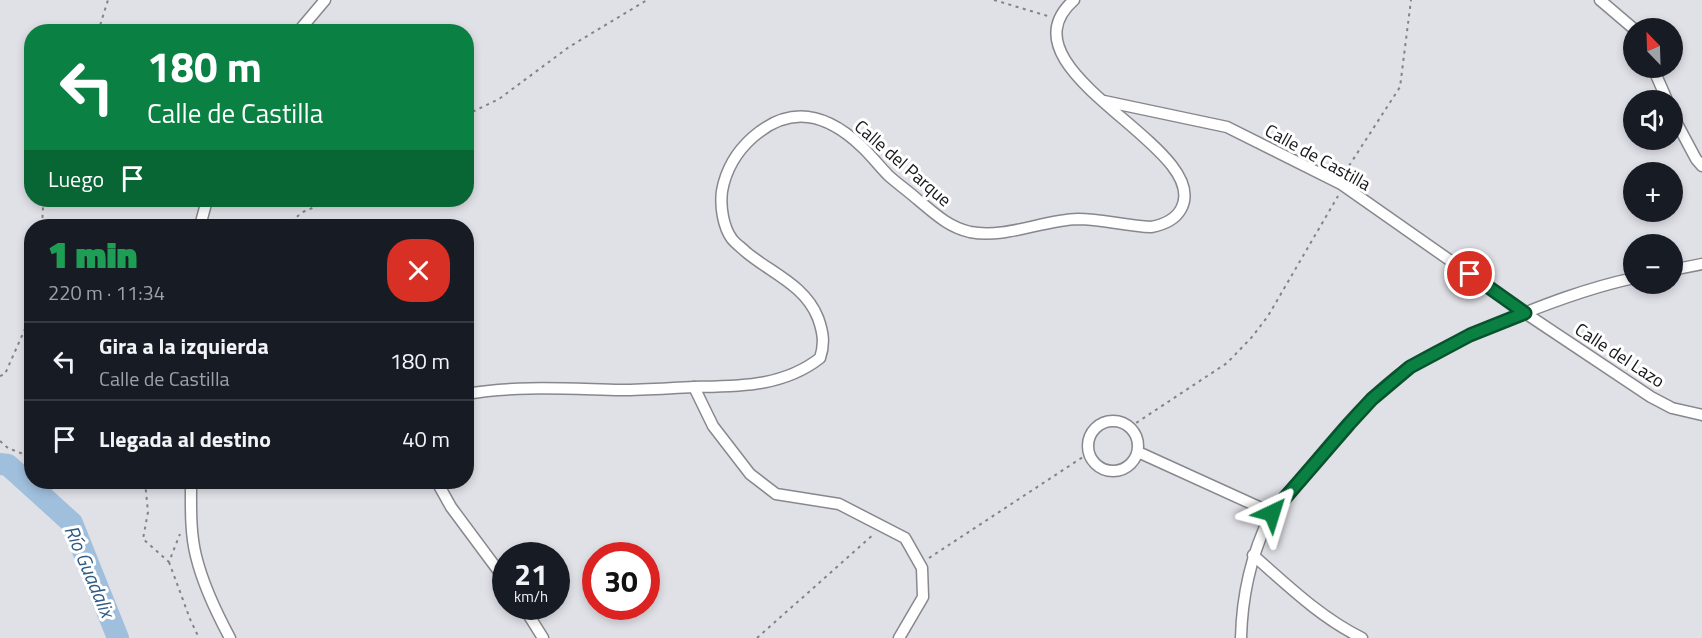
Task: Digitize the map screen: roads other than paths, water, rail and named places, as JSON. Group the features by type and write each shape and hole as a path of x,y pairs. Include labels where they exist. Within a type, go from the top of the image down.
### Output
{"street":[{"path":"305,24 325,0"},
{"name":"Calle del Parque","path":"474,393 526,389 622,390 730,387 781,379 798,373 820,358 824,340 821,327 805,295 733,240 722,212 724,183 730,164 742,148 767,126 787,117 813,117 831,123 861,145 890,176 934,214 948,224 971,232 1001,232 1059,220 1080,219 1141,226 1161,225 1178,213 1182,207 1184,191 1181,179 1159,152 1073,72 1065,60 1056,39 1057,28 1060,19 1074,0"},
{"path":"1600,0 1623,20"},
{"name":"Calle de Castilla","path":"1103,100 1227,127 1341,184 1525,313"},
{"path":"1683,135 1702,166"},
{"path":"1683,268 1702,264"},
{"path":"1241,638 1243,600 1253,555 1272,513 1372,399 1410,367 1470,335 1599,286 1623,281"},
{"name":"Calle del Lazo","path":"1525,313 1652,397 1672,408 1702,415"},
{"path":"694,387 713,426 750,474 776,494 839,504 905,538 922,568 922,597 899,638"},
{"path":"1110,421 1122,422 1130,427 1138,440 1138,452 1132,463 1122,470 1110,471 1099,467 1090,458 1088,446 1091,434 1099,425 1110,421"},
{"path":"1138,452 1272,513"},
{"path":"191,489 192,531 196,556 209,597 230,638"},
{"path":"441,489 451,507 492,562"},
{"path":"1253,555 1327,616 1362,638"},
{"path":"532,620 543,638"}],"waterway":[{"name":"Río Guadalix","path":"0,464 8,465 24,480"},
{"name":"Río Guadalix","path":"34,489 72,523 118,638"}]}
